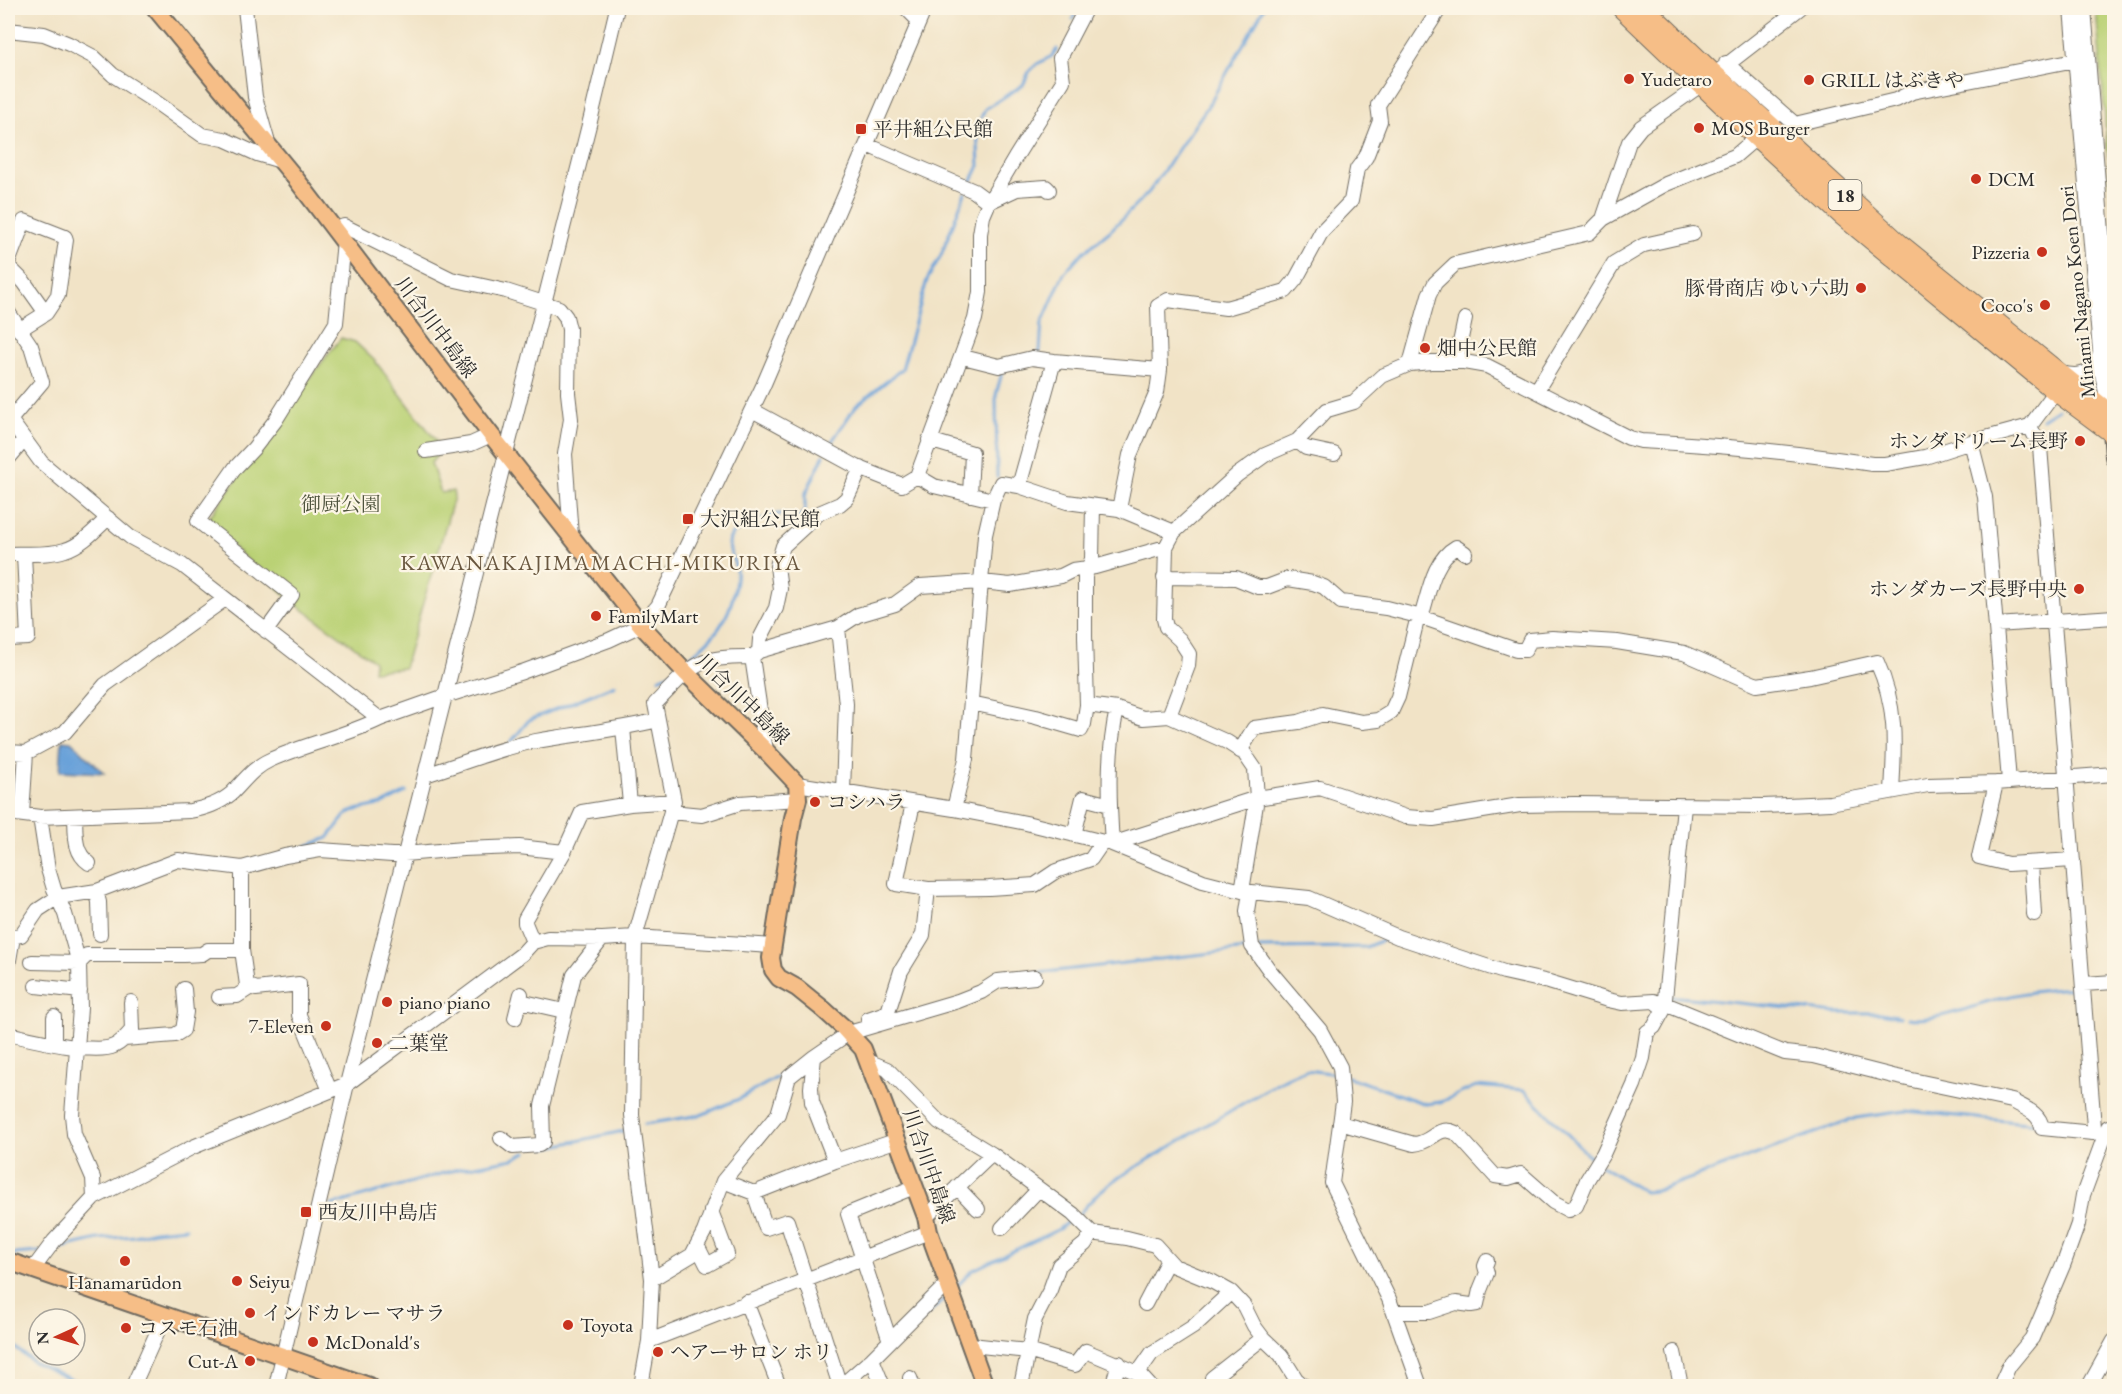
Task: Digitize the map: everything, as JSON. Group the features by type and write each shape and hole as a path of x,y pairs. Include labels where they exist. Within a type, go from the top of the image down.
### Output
{"highway":[{"name":"18","path":"1622,8 1714,74"},
{"name":"18","path":"1644,8 1768,124 1842,214 2113,425"}],"main road":[{"name":"川合川中島線","path":"155,8 340,235 491,435 641,625 686,674 766,751 798,791 771,958 773,970 779,978 798,988 846,1030 863,1049 898,1140 985,1386"},
{"path":"2113,425 2115,457"},
{"path":"8,1261 369,1386"}],"street":[{"path":"245,8 255,98 270,147"},
{"path":"276,1386 347,1084 617,8"},
{"path":"906,8 919,21"},
{"path":"8,813 40,817 75,816 189,811 210,807 232,792 268,760 356,731 446,696 522,672 609,640 641,625 658,606 752,410 925,8"},
{"path":"752,410 861,468 902,485 917,476 963,357 975,319 980,292 980,234 988,202 1063,81 1060,58 1086,8"},
{"path":"1119,509 1130,455 1157,392 1160,370 1158,306 1168,300 1226,308 1286,291 1296,279 1322,231 1351,201 1357,169 1366,157 1380,121 1378,105 1440,8"},
{"path":"1603,219 1629,142 1641,127 1800,8"},
{"name":"Minami Nagano Koen Dori","path":"2071,8 2102,374 2113,425"},
{"name":"Minami Nagano Koen Dori","path":"2084,8 2111,295 2113,425"},
{"path":"8,30 44,34 69,44 94,57 113,75 202,135 224,139 256,154 281,161"},
{"path":"1410,364 1429,295 1435,283 1455,264 1589,233 1603,219 1666,184 1735,156 1768,124 1795,124 1896,100 1912,92 2075,60"},
{"path":"867,145 974,191 988,202"},
{"path":"988,202 1017,189 1046,187 1049,190"},
{"path":"19,330 46,313 58,295 66,240 65,237 24,221 8,265 24,282 46,313"},
{"path":"266,631 292,595 198,521 236,468 275,421 336,323 340,235 344,226 451,279 506,291 559,308 566,317 569,329 568,393 571,419 564,454 571,536"},
{"path":"1537,390 1614,263 1644,245 1693,234"},
{"path":"8,312 31,346 42,382 9,419 41,462 130,537 182,565 380,720"},
{"path":"1456,362 1465,320"},
{"path":"1169,716 1188,666 1189,654 1180,640 1166,627 1164,619 1166,547 1174,532 1237,475 1265,454 1297,441 1327,410 1354,402 1382,376 1410,364 1456,362 1487,366 1629,438 1641,441 1759,449 1885,464 1925,457 2030,426 2055,381 2086,374 2096,363 2100,352"},
{"path":"963,357 999,366 1032,357 1160,370"},
{"path":"1019,486 1054,361"},
{"path":"533,942 525,919 564,852 582,812 630,804 673,806 702,815 740,803 798,791 843,792 1026,823 1107,843 1203,880 1246,892 1309,898 1398,937 1504,972 1622,1003 1654,1001 1664,1007 1785,1053 1814,1056 1893,1076 2012,1101 2030,1110 2041,1120 2042,1128 2092,1133 2094,1127 2084,984 2040,447 2030,426"},
{"path":"426,451 471,444 491,435"},
{"path":"8,459 24,440"},
{"path":"929,440 972,453 970,495"},
{"path":"1297,441 1306,448 1334,454"},
{"path":"1971,442 1985,497 1996,625 2003,782 1979,857 2008,864 2073,860"},
{"path":"766,751 755,654 776,608 780,590 777,566 783,546 819,513 840,504 846,498 861,468"},
{"path":"917,476 934,486 993,500"},
{"path":"954,809 966,759 985,536 993,500 1001,483 1019,486 1067,502 1119,509 1174,532"},
{"path":"971,704 1036,717 1081,730 1087,705 1085,576 1092,559 1093,507"},
{"path":"8,554 67,550 87,537 108,518"},
{"path":"641,1386 649,1341 652,1279 632,1115 635,937 673,806 655,704 699,663 711,659 755,654 838,628 858,615 895,604 920,586 982,582 1010,585 1060,576 1073,570 1095,567 1166,547"},
{"path":"1240,751 1254,728 1299,722 1323,714 1362,722 1378,720 1391,712 1398,697 1420,616 1441,560 1456,547 1465,553"},
{"path":"8,639 28,638 24,554"},
{"path":"1164,577 1236,578 1258,587 1267,587 1288,579 1323,587 1341,602 1386,608 1420,616 1516,651 1525,650 1530,640 1552,638 1617,642 1683,653 1757,685 1810,677 1877,662 1895,728 1892,790"},
{"path":"8,752 26,753 65,732 105,685 225,599"},
{"path":"1996,625 2054,623 2115,617"},
{"path":"838,628 846,704 843,792"},
{"path":"1087,705 1117,709 1143,718 1169,716 1227,742 1244,753 1255,769 1257,798 1246,892 1252,946 1320,1030 1340,1067 1342,1102 1332,1184 1394,1312 1420,1386"},
{"path":"1107,843 1110,757 1117,709"},
{"path":"425,775 534,741 623,728 658,720"},
{"path":"623,728 630,804"},
{"path":"22,814 26,753"},
{"path":"913,803 896,884 928,889 989,888 1035,885 1056,871 1091,859 1107,843 1257,798 1320,788 1406,817 1433,819 1520,805 1763,806 1830,803 1928,784 2003,782 2115,774"},
{"path":"1074,836 1083,798 1110,805"},
{"path":"1340,1123 1414,1144 1423,1143 1441,1130 1456,1132 1495,1176 1508,1179 1521,1174 1553,1202 1568,1210 1573,1210 1587,1180 1603,1154 1634,1085 1643,1058 1647,1032 1654,1027 1664,1007 1684,806"},
{"path":"75,816 76,842 81,858 89,863"},
{"path":"40,817 48,869 56,894 66,914 79,963 80,991 72,1115 74,1134 93,1178 94,1198"},
{"path":"8,966 10,937 21,935 38,910 56,894 96,891 178,860 243,868 285,856 320,850 392,855 519,847 564,852"},
{"path":"2031,864 2034,914"},
{"path":"243,868 242,950 247,986 256,989 299,984 299,1015 330,1091"},
{"path":"652,1279 692,1255 698,1247 723,1181 778,1114 789,1077 846,1030 888,1012 901,971 923,935 928,889"},
{"path":"96,891 99,902 99,934"},
{"path":"33,1269 54,1241 94,1198 193,1147 347,1084 522,954 533,942 548,938 635,937 773,946"},
{"path":"501,1138 513,1148 539,1145 543,1142 542,1106 574,975 602,939"},
{"path":"32,962 79,963 87,955 184,956 202,954 208,950 242,950"},
{"path":"846,1030 958,1001 981,992 998,981 1035,977"},
{"path":"2084,984 2115,982"},
{"path":"36,986 80,991"},
{"path":"219,997 237,996 251,987"},
{"path":"124,1039 176,1035 183,1030 186,1012 184,989"},
{"path":"516,1018 520,997 564,1011"},
{"path":"8,1034 76,1047 112,1047 132,1030 131,1002"},
{"path":"54,1017 54,1043"},
{"path":"814,1057 812,1102 835,1161"},
{"path":"868,1061 887,1069 939,1122 992,1154 1072,1214 1092,1233 1155,1245 1174,1266 1231,1292 1244,1306 1263,1338 1281,1355 1295,1384"},
{"path":"2000,1386 2009,1366 2032,1338 2060,1274 2078,1224 2083,1195 2112,1127 2094,1127"},
{"path":"723,1181 754,1192 898,1140"},
{"path":"649,1341 862,1258 927,1224 957,1187 992,1154"},
{"path":"890,1341 848,1214 914,1187"},
{"path":"957,1187 978,1209"},
{"path":"1002,1228 1039,1189"},
{"path":"754,1192 766,1228 787,1221 840,1386 872,1359 948,1283"},
{"path":"698,1247 707,1265 727,1254 711,1211"},
{"path":"1021,1386 1035,1319 1050,1290 1059,1265 1085,1244 1092,1233"},
{"path":"1144,1304 1168,1260"},
{"path":"1394,1312 1429,1312 1456,1303 1477,1304 1487,1273 1485,1266 1487,1261"},
{"path":"1138,1373 1152,1353 1193,1327 1231,1292"},
{"path":"746,1302 780,1386"},
{"path":"133,1386 165,1315"},
{"path":"1212,1377 1263,1338"},
{"path":"2089,1386 2115,1341"},
{"path":"971,1345 1028,1351 1075,1365 1086,1351 1119,1363 1138,1373 1150,1386"},
{"path":"1674,1352 1680,1381 1678,1386"},
{"path":"872,1359 883,1386"},
{"path":"1112,1386 1119,1363"}],"green space":[{"path":"2096,8 2114,8 2114,229"},
{"name":"御厨公園","path":"341,338 355,342 375,361 438,443 439,453 431,463 441,493 453,491 454,497 404,668 373,671 374,661 294,603 206,522 294,398"}],"water":[{"path":"62,740 71,741 104,773 60,771"}],"waterway":[{"path":"1073,19 1077,8"},
{"path":"1038,353 1042,323 1064,273 1079,256 1110,231 1149,192 1208,106 1264,8"},
{"path":"970,184 979,166 977,127 985,109 1023,85 1029,72 1037,64 1052,56 1057,49"},
{"path":"828,447 856,406 902,369 927,280 941,255 965,193"},
{"path":"997,477 996,395 1003,369"},
{"path":"2042,419 2058,409"},
{"path":"684,662 718,630 728,611 736,576 735,564 729,547 732,534 769,516 779,514 799,517 805,511 805,495 824,455"},
{"path":"786,554 802,537"},
{"path":"784,575 785,561"},
{"path":"659,678 671,673"},
{"path":"511,742 529,720 615,685"},
{"path":"307,846 328,838 345,816 352,811 383,804 406,792"},
{"path":"1259,948 1366,947 1388,938"},
{"path":"1038,973 1247,949"},
{"path":"1907,1018 1942,1016 2021,994 2078,988"},
{"path":"1670,996 1836,1013 1881,1013 1900,1017"},
{"path":"1079,1214 1097,1194 1113,1181 1282,1080 1306,1070 1338,1074"},
{"path":"645,1124 701,1115 739,1099 785,1073"},
{"path":"1348,1077 1426,1104 1441,1102 1476,1086 1524,1090 1593,1160"},
{"path":"1600,1165 1644,1192 1656,1191 1856,1118 1906,1111 2037,1124"},
{"path":"545,1148 628,1130"},
{"path":"332,1205 458,1169 513,1159 527,1152"},
{"path":"956,1287 973,1270 1059,1229 1071,1219"},
{"path":"60,1248 98,1239 186,1228"},
{"path":"13,1254 40,1252"},
{"path":"916,1325 946,1297"},
{"path":"8,1342 33,1362 86,1386"}],"place":[{"name":"Yudetaro","path":"1629,79"},
{"name":"GRILL はぶきや","path":"1809,80"},
{"name":"MOS Burger","path":"1699,128"},
{"name":"平井組公民館","path":"861,129"},
{"name":"DCM","path":"1976,179"},
{"name":"Pizzeria","path":"2042,252"},
{"name":"豚骨商店 ゆい六助","path":"1861,288"},
{"name":"Coco's","path":"2045,305"},
{"name":"畑中公民館","path":"1425,348"},
{"name":"ホンダドリーム長野","path":"2080,441"},
{"name":"大沢組公民館","path":"688,519"},
{"name":"ホンダカーズ長野中央","path":"2079,589"},
{"name":"FamilyMart","path":"596,616"},
{"name":"コシハラ","path":"815,802"},
{"name":"piano piano","path":"387,1002"},
{"name":"7-Eleven","path":"326,1026"},
{"name":"二葉堂","path":"377,1043"},
{"name":"西友川中島店","path":"306,1212"},
{"name":"Hanamarūdon","path":"125,1261"},
{"name":"Seiyu","path":"237,1281"},
{"name":"インドカレー マサラ","path":"250,1313"},
{"name":"Toyota","path":"568,1325"},
{"name":"コスモ石油","path":"126,1328"},
{"name":"McDonald's","path":"313,1342"},
{"name":"ヘアーサロン ホリ","path":"658,1352"},
{"name":"Cut-A","path":"250,1361"}],"district":[{"name":"KAWANAKAJIMAMACHI-MIKURIYA","path":"601,562"}]}
